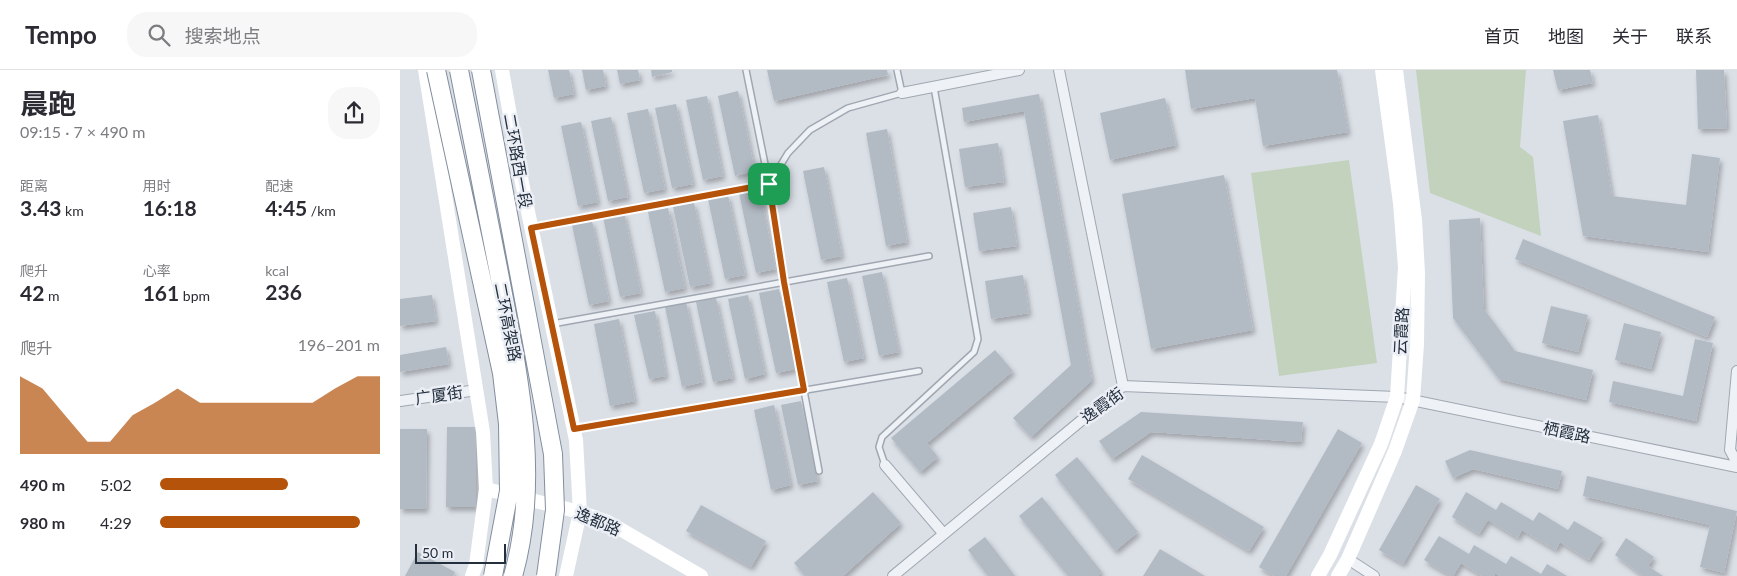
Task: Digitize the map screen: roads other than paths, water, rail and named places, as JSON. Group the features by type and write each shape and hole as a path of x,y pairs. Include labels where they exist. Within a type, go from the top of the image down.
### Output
{"highway":[{"path":"436,70 502,373 508,424 509,491 493,576"},
{"name":"二环高架路","path":"459,70 519,380 526,456 524,522 512,576"},
{"name":"二环高架路","path":"482,70 553,454 554,510 546,576"}],"street":[{"path":"425,70 483,432 486,489 476,565 472,576"},
{"name":"二环路西一段","path":"502,70 531,228 576,440 580,512 566,576"},
{"path":"902,93 1019,70"},
{"path":"1059,70 1123,386"},
{"name":"云霞路","path":"1318,576 1330,556 1381,444 1397,397 1404,268 1400,203 1382,70"},
{"path":"1338,576 1348,559 1395,451 1412,400 1417,344 1417,256 1415,220 1396,70"},
{"path":"1737,370 1730,450 1737,463"},
{"name":"逸霞街","path":"893,576 943,532 1123,386 1397,397"},
{"name":"广厦街","path":"400,401 477,390"},
{"name":"栖霞路","path":"1397,397 1737,467"},
{"path":"885,464 943,532"},
{"name":"逸都路","path":"486,489 580,512 608,522 701,576"},
{"path":"1348,559 1374,576"}],"lane":[{"path":"746,70 769,184 784,282 819,471"},
{"path":"531,228 769,184 788,153 810,130 848,108 902,93 897,70"},
{"path":"885,464 879,447 882,437 974,352 978,339 934,87"},
{"path":"552,324 929,256"},
{"path":"574,429 919,371"}]}
